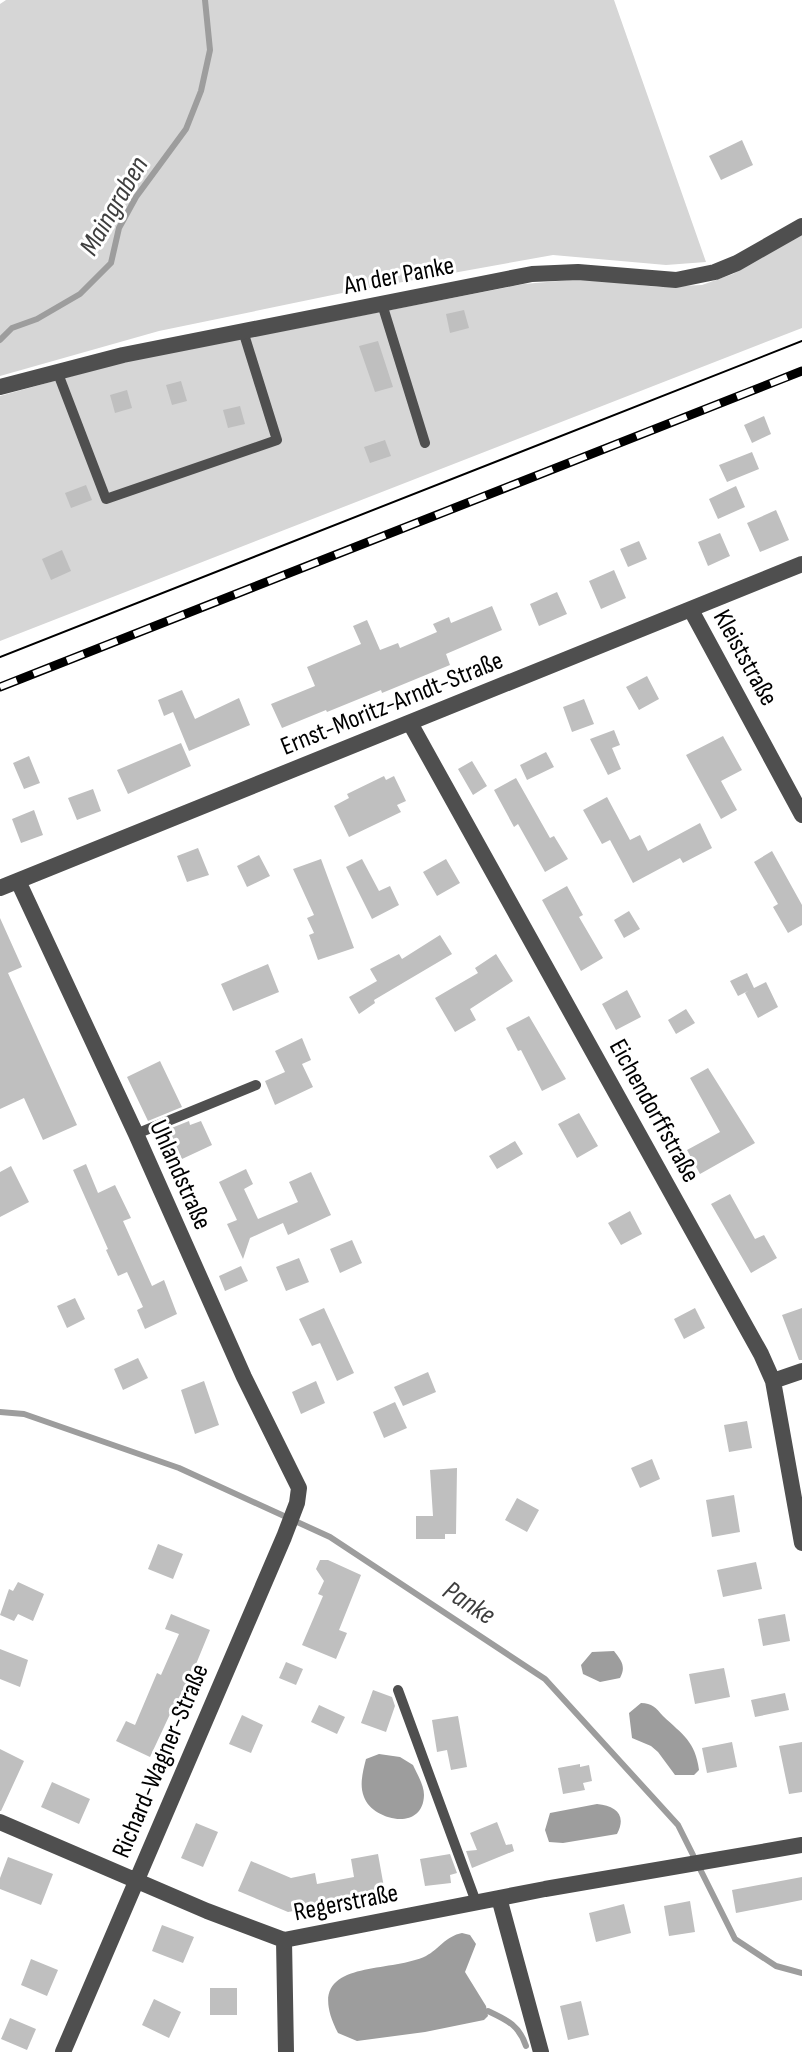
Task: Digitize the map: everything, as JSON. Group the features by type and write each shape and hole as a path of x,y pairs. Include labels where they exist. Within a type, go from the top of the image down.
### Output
{"street":[{"name":"An der Panke","path":"0,387 57,371 243,331 532,274 578,272 676,280 715,272 737,263 802,226"},
{"name":"Ernst-Moritz-Arndt-Straße","path":"0,888 802,564"},
{"name":"Kleiststraße","path":"691,610 802,815"},
{"name":"Eichendorffstraße","path":"410,723 754,1340 773,1381 802,1543"},
{"name":"Uhlandstraße","path":"18,881 136,1134 298,1496"},
{"path":"773,1381 802,1371"},
{"name":"Richard-Wagner-Straße","path":"63,2052 284,1537 298,1496"},
{"name":"Regerstraße","path":"0,1822 284,1940 476,1902 802,1845"},
{"path":"499,1898 541,2052"},
{"path":"284,1940 286,2052"}],"lane":[{"path":"382,304 425,443"},
{"path":"57,371 106,499 277,440 243,331"},
{"path":"136,1134 256,1085"},
{"path":"398,1690 476,1902"}],"shaded area":[{"path":"6,0 614,0 706,262 666,265 553,255 347,292 159,331 0,376 0,4"},
{"path":"802,231 802,328 0,641 0,396 123,362 524,284 582,279 658,287 702,285 733,274"},
{"path":"614,1651 622,1664 620,1678 600,1682 583,1674 581,1665 592,1652"},
{"path":"641,1703 654,1706 687,1739 699,1770 694,1775 675,1775 658,1752 632,1738 629,1713"},
{"path":"379,1754 400,1757 413,1765 424,1795 415,1815 397,1819 386,1816 377,1812 364,1797 362,1783 366,1759"},
{"path":"597,1804 618,1813 621,1822 617,1834 563,1843 549,1842 545,1830 550,1813"},
{"path":"462,1933 470,1935 476,1944 465,1972 486,2006 488,2016 484,2020 357,2041 338,2033 329,2009 330,1992 338,1980 352,1973 426,1956 451,1937"}],"building":[{"path":"742,140 753,165 721,180 709,156"},
{"path":"464,310 469,328 450,333 446,314"},
{"path":"378,341 393,387 375,392 359,346"},
{"path":"181,381 187,401 172,405 166,385"},
{"path":"127,390 132,408 115,413 110,395"},
{"path":"240,406 245,424 228,428 223,410"},
{"path":"764,416 771,434 752,443 744,425"},
{"path":"385,440 391,456 370,463 364,447"},
{"path":"752,452 759,469 727,482 719,465"},
{"path":"86,485 92,500 71,508 65,493"},
{"path":"736,486 745,507 718,519 709,499"},
{"path":"776,510 789,540 760,552 747,523"},
{"path":"720,533 730,556 708,566 698,542"},
{"path":"639,541 647,559 628,567 620,549"},
{"path":"62,550 71,571 51,580 42,559"},
{"path":"614,570 626,598 601,609 589,581"},
{"path":"557,592 567,614 539,626 530,604"},
{"path":"492,606 502,630 446,654 450,665 282,728 271,704 315,686 307,667 361,644 353,626 367,620 380,650 398,643 400,648 437,632 433,624 449,617 451,623"},
{"path":"647,676 659,699 639,710 626,687"},
{"path":"182,690 195,719 239,698 250,725 189,751 173,712 164,716 158,700"},
{"path":"584,699 594,724 572,732 563,707"},
{"path":"614,730 620,745 612,748 621,769 608,775 590,739"},
{"path":"723,736 742,770 721,781 737,810 721,819 686,755"},
{"path":"181,743 191,766 128,794 117,770"},
{"path":"546,752 554,767 527,780 520,765"},
{"path":"29,756 40,783 24,789 13,763"},
{"path":"472,761 487,786 473,795 458,769"},
{"path":"384,776 386,780 394,776 406,801 397,805 401,812 349,837 334,806 349,798 347,794"},
{"path":"516,778 550,838 554,836 568,859 545,872 518,824 514,827 494,790"},
{"path":"93,789 101,811 77,820 68,798"},
{"path":"607,797 630,840 640,835 648,851 700,823 712,848 683,863 680,858 633,883 610,840 602,844 583,810"},
{"path":"34,810 43,835 21,843 12,819"},
{"path":"198,848 209,875 187,882 177,856"},
{"path":"772,851 802,905 802,925 788,933 773,907 778,904 754,862"},
{"path":"259,855 270,876 247,887 237,866"},
{"path":"321,859 354,948 318,960 309,935 314,933 307,918 314,915 293,869"},
{"path":"362,859 379,891 390,886 399,905 372,919 346,867"},
{"path":"446,859 460,883 437,896 423,872"},
{"path":"567,886 583,915 579,917 603,958 581,971 542,900"},
{"path":"629,911 640,929 624,938 614,920"},
{"path":"0,918 22,967 8,973 77,1125 43,1140 24,1098 0,1109"},
{"path":"440,935 452,954 374,1000 375,1003 359,1014 349,997 377,981 370,969 399,954 402,959"},
{"path":"496,954 513,981 470,1009 476,1020 455,1032 435,998 478,973 475,968"},
{"path":"268,964 279,992 233,1011 221,984"},
{"path":"747,973 754,988 766,982 778,1007 758,1018 745,993 748,991 738,996 730,981"},
{"path":"627,990 641,1017 616,1030 602,1004"},
{"path":"686,1009 695,1023 676,1034 668,1020"},
{"path":"529,1016 566,1079 542,1091 506,1028"},
{"path":"302,1038 311,1060 302,1064 313,1087 275,1105 265,1081 285,1072 275,1051"},
{"path":"160,1061 182,1107 148,1121 127,1077"},
{"path":"708,1068 755,1143 700,1174 687,1150 720,1132 690,1078"},
{"path":"579,1113 598,1146 577,1158 558,1124"},
{"path":"189,1121 190,1125 201,1121 212,1145 182,1159 169,1129"},
{"path":"515,1141 523,1154 497,1169 489,1156"},
{"path":"86,1164 98,1193 115,1185 131,1218 123,1221 152,1286 164,1280 177,1314 145,1329 137,1310 143,1307 127,1272 118,1276 73,1170"},
{"path":"11,1166 29,1202 0,1217 0,1172"},
{"path":"246,1169 253,1184 244,1189 258,1219 298,1202 289,1182 311,1172 331,1215 288,1235 283,1223 250,1238 243,1259 227,1224 237,1220 219,1182"},
{"path":"730,1194 755,1239 764,1235 777,1258 751,1273 711,1204"},
{"path":"630,1211 642,1234 621,1245 608,1223"},
{"path":"352,1240 362,1263 340,1273 330,1249"},
{"path":"299,1258 309,1282 286,1291 276,1267"},
{"path":"241,1266 248,1281 225,1291 219,1276"},
{"path":"75,1298 85,1319 67,1328 57,1306"},
{"path":"324,1308 354,1373 337,1381 320,1343 312,1346 299,1319"},
{"path":"695,1308 705,1328 684,1339 674,1319"},
{"path":"802,1308 802,1360 799,1360 782,1315"},
{"path":"138,1358 148,1378 123,1390 114,1369"},
{"path":"428,1372 436,1392 403,1406 394,1387"},
{"path":"204,1381 219,1425 195,1434 181,1390"},
{"path":"316,1381 325,1403 301,1414 292,1392"},
{"path":"395,1402 407,1428 384,1438 373,1412"},
{"path":"747,1421 752,1448 729,1452 724,1425"},
{"path":"652,1459 660,1479 640,1488 631,1468"},
{"path":"457,1468 456,1534 445,1534 445,1539 416,1539 416,1516 433,1516 430,1470"},
{"path":"734,1495 740,1532 712,1537 706,1500"},
{"path":"517,1498 539,1510 527,1532 505,1520"},
{"path":"158,1544 183,1554 173,1579 148,1569"},
{"path":"320,1560 328,1560 361,1575 339,1630 347,1633 336,1659 302,1645 323,1596 318,1594 324,1581 316,1569"},
{"path":"756,1562 762,1589 723,1597 717,1570"},
{"path":"18,1582 44,1594 33,1621 18,1614 14,1621 0,1615 9,1589 13,1591"},
{"path":"171,1614 210,1630 176,1713 171,1712 150,1757 116,1741 126,1721 135,1725 157,1673 161,1675 179,1634 165,1629"},
{"path":"785,1614 790,1641 763,1646 758,1619"},
{"path":"0,1649 28,1660 20,1687 0,1679"},
{"path":"286,1662 303,1669 296,1685 279,1678"},
{"path":"724,1668 730,1697 695,1704 689,1674"},
{"path":"373,1690 392,1697 395,1706 386,1732 361,1723"},
{"path":"785,1693 789,1710 755,1717 751,1700"},
{"path":"319,1705 345,1717 337,1734 311,1722"},
{"path":"242,1715 263,1725 251,1753 229,1744"},
{"path":"458,1716 467,1767 451,1770 447,1750 437,1752 432,1720"},
{"path":"732,1742 737,1767 707,1773 702,1748"},
{"path":"802,1742 802,1792 789,1794 779,1746"},
{"path":"0,1749 24,1761 1,1811 0,1811"},
{"path":"580,1764 580,1767 589,1765 592,1781 583,1783 585,1790 563,1794 558,1768"},
{"path":"52,1782 90,1799 79,1824 41,1807"},
{"path":"497,1822 506,1845 512,1844 514,1851 472,1868 466,1851 477,1850 470,1833"},
{"path":"196,1823 218,1832 203,1867 181,1858"},
{"path":"378,1854 385,1893 349,1899 350,1904 336,1907 336,1903 288,1912 238,1891 251,1861 291,1878 315,1873 317,1884 354,1877 351,1859"},
{"path":"450,1854 457,1873 450,1875 451,1883 425,1886 420,1859"},
{"path":"8,1857 53,1874 41,1905 0,1889 0,1878"},
{"path":"802,1877 802,1900 736,1913 732,1890"},
{"path":"690,1901 695,1932 669,1936 664,1906"},
{"path":"624,1904 631,1933 596,1942 589,1913"},
{"path":"162,1925 194,1937 183,1963 152,1951"},
{"path":"31,1959 58,1970 47,1996 21,1985"},
{"path":"210,1988 237,1988 237,2015 210,2015"},
{"path":"154,1999 181,2012 169,2038 142,2025"},
{"path":"581,2001 589,2035 568,2040 560,2006"},
{"path":"10,2018 36,2029 27,2050 1,2039"}],"waterway":[{"name":"Maingraben","path":"0,340 12,328 37,319 80,294 111,263 119,228 136,197 186,129 201,91 210,50 205,0"},
{"name":"Panke","path":"0,1412 24,1414 179,1468 330,1537 545,1679 678,1825 735,1939 776,1966 802,1973"},
{"path":"488,2011 512,2024 526,2046"}],"tram line":[{"path":"0,657 802,341"}],"railway":[{"path":"0,687 802,371"}]}
